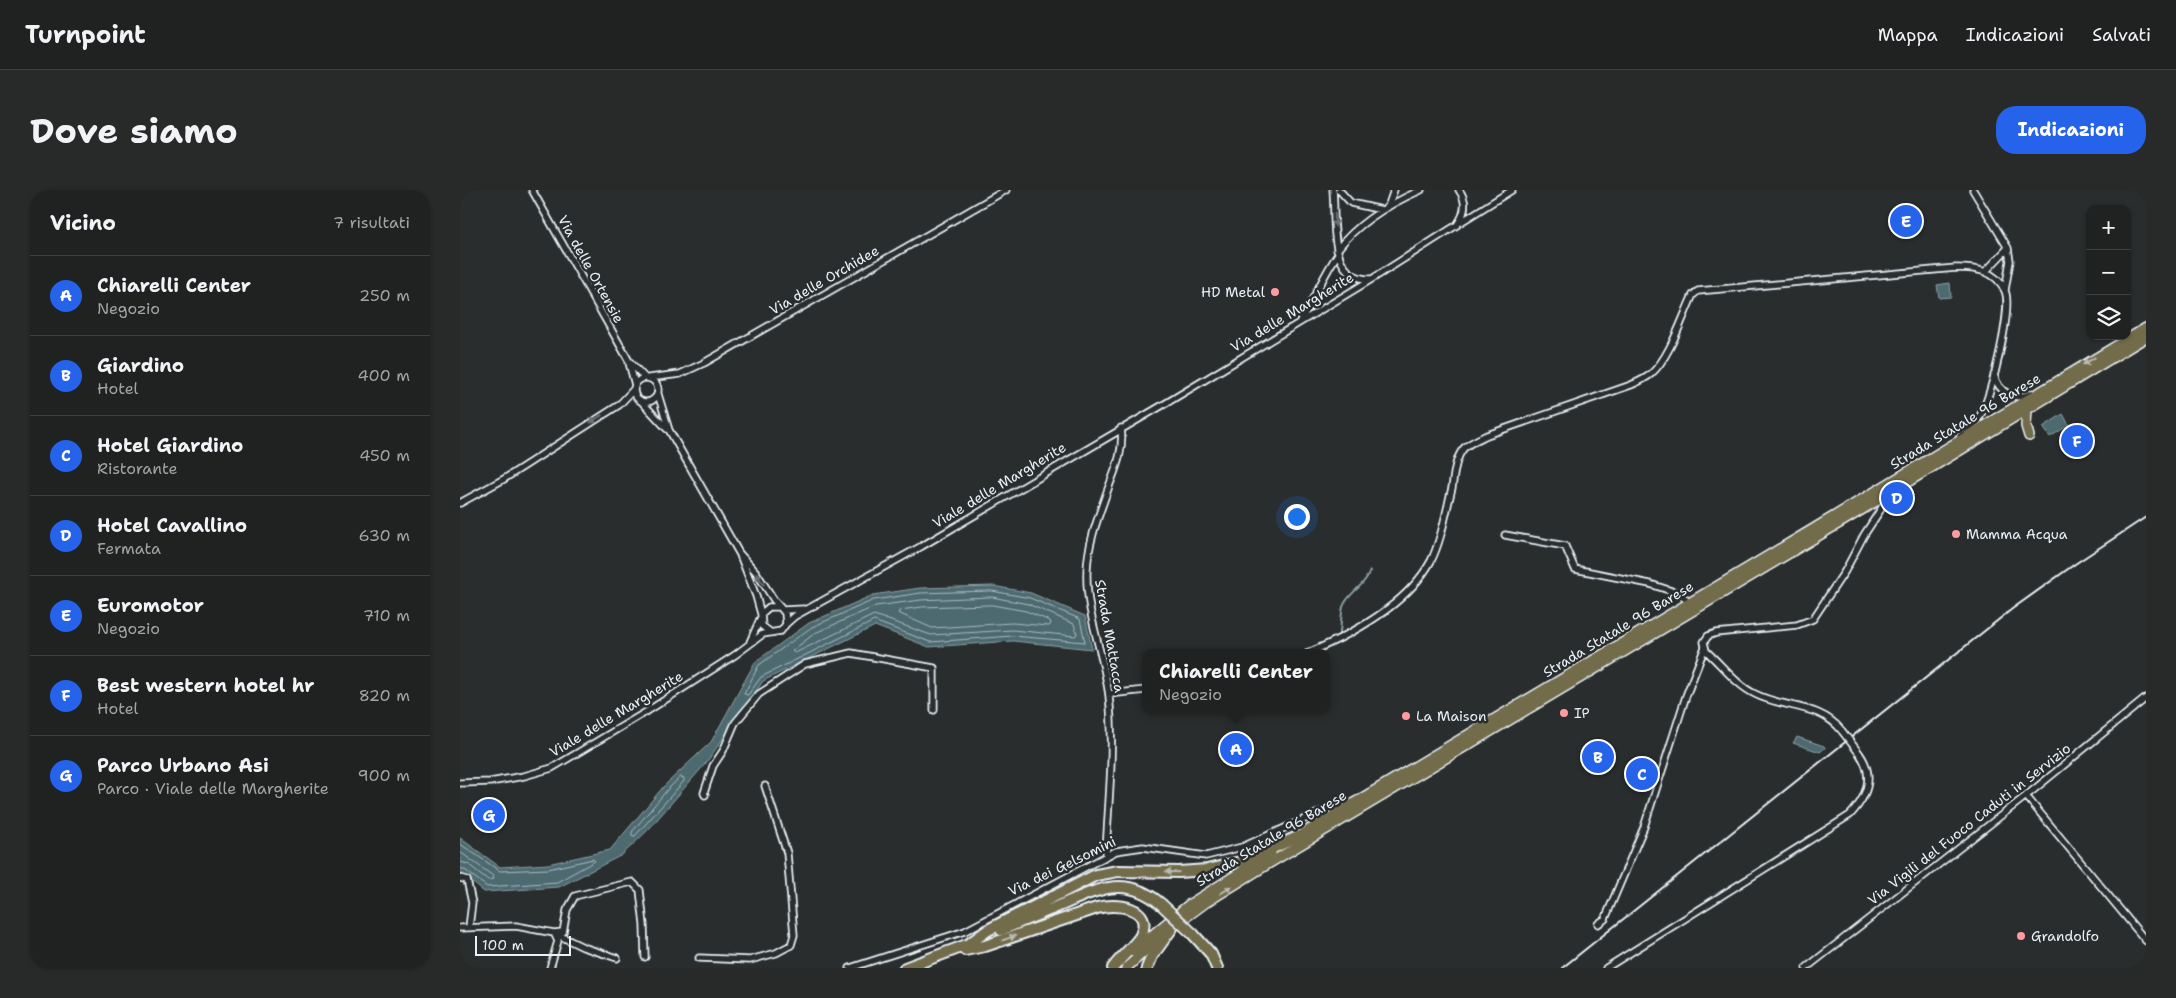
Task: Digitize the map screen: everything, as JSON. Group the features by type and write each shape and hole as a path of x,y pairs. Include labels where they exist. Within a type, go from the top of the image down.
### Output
{"highway":[{"path":"966,946 988,930 1096,875 1118,871 1179,872 1207,870 1244,861 1302,835"},
{"path":"905,968 966,946 1021,921 1103,888 1122,887 1146,893 1161,904 1193,934 1210,954 1217,968"},
{"path":"945,954 985,946 1106,905 1122,905 1135,911 1140,916 1142,930 1138,940 1124,954 1114,968"},
{"path":"1147,968 1152,956 1172,928"}],"main road":[{"name":"Strada Statale 96 Barese","path":"1114,968 1146,939 1190,904 1343,810 2146,328"},
{"name":"Strada Statale 96 Barese","path":"1126,968 1172,928 1205,903 1268,864 1878,500 1901,490 2007,420 2146,337"},
{"path":"2007,420 2022,428 2029,436 2026,426 2027,408"},
{"path":"1878,500 1892,498 1901,490"}],"street":[{"name":"Via delle Ortensie","path":"532,190 629,361 647,378"},
{"name":"Via delle Orchidee","path":"460,503 504,479 619,405 641,379 680,374 704,363 1006,190"},
{"path":"1333,190 1338,252"},
{"path":"1339,190 1351,203 1385,208"},
{"path":"1385,208 1394,190"},
{"path":"1299,323 1312,304 1329,266 1351,233 1385,208 1421,190"},
{"path":"1457,225 1465,209 1460,190"},
{"name":"Via delle Margherite","path":"1224,367 1372,279 1512,190"},
{"path":"1909,471 1930,454 1975,424 1982,412 2007,314 2005,290 2010,261 2008,248 1973,190"},
{"path":"1986,271 2008,248"},
{"name":"Via delle Margherite","path":"1338,252 1341,264 1349,275 1362,280 1372,279"},
{"path":"1318,649 1339,640 1378,615 1405,594 1420,578 1432,559 1446,515 1458,458 1464,449 1475,440 1631,385 1651,374 1664,356 1693,295 1698,291 1956,268 1974,268 1986,271 2005,290"},
{"name":"Via delle Ortensie","path":"629,361 634,387"},
{"name":"Viale delle Margherite","path":"786,624 795,616 922,546 1224,367"},
{"path":"1993,373 2001,389 2012,397 2029,394 2052,380 2068,374"},
{"path":"647,378 658,387 658,394 669,430 739,553 758,602 765,630 772,633 781,631 786,624 786,616 756,572 739,553"},
{"path":"634,387 636,397 669,430"},
{"path":"642,402 653,400 658,394"},
{"name":"Strada Mattacca","path":"1106,855 1111,739 1109,694 1091,611 1087,573 1090,546 1122,448 1121,428"},
{"path":"1598,924 1605,919 1644,827 1686,696 1705,647 1706,638 1711,634 1782,625 1797,625 1813,619 1845,571 1864,535 1881,509 1892,498"},
{"path":"1505,536 1564,546 1575,569 1650,584 1681,594 1689,604"},
{"path":"750,642 761,616 769,607 788,611 814,606"},
{"name":"Viale delle Margherite","path":"460,783 490,782 524,776 552,768 646,712 735,655 763,634 772,633"},
{"path":"1606,968 1850,815 1862,801 1868,784 1867,769 1859,753 1836,724 1820,713 1754,694 1737,680 1705,647"},
{"path":"705,795 713,766 723,751 735,723 759,694 805,664 852,653 934,668 934,710"},
{"path":"1109,694 1142,690"},
{"name":"Via Vigili del Fuoco Caduti in Servizio","path":"1806,968 2026,796 2146,698"},
{"path":"698,958 750,960 776,953 791,945 794,934 787,852 764,786"},
{"path":"2026,796 2146,941"},
{"name":"Via dei Gelsomini","path":"850,968 965,931 1106,855 1128,848 1143,847 1206,856 1242,847 1334,806 1340,805 1343,810"},
{"path":"460,878 467,880 472,903 469,928"},
{"path":"554,933 562,932 567,910 575,896 632,882 640,890 645,957"},
{"path":"460,928 516,926 554,933 583,947 617,958"},
{"path":"550,968 558,941 554,933"}],"water":[{"path":"1950,283 1951,297 1939,298 1937,285"},
{"path":"2063,414 2069,425 2050,437 2043,427"},
{"path":"993,586 1031,593 1085,616 1092,649 1013,641 929,647 875,626 763,681 706,763 649,829 622,855 559,887 484,892 460,872 460,838 500,867 548,864 610,850 664,786 711,742 755,662 809,623 873,595 920,588"},
{"path":"1797,737 1825,748 1820,752 1793,743"}],"waterway":[{"path":"1340,632 1342,610 1345,602 1364,582 1370,571"}],"railway":[{"path":"1562,968 2012,609 2146,517"}],"place":[{"name":"Euromotor","path":"1906,221"},
{"name":"HD Metal","path":"1275,292"},
{"name":"Best western hotel hr","path":"2077,441"},
{"name":"Hotel Cavallino","path":"1897,498"},
{"name":"Mamma Acqua","path":"1956,534"},
{"name":"IP","path":"1564,713"},
{"name":"La Maison","path":"1406,716"},
{"name":"Chiarelli Center","path":"1236,749"},
{"name":"Giardino","path":"1598,757"},
{"name":"Hotel Giardino","path":"1642,774"},
{"name":"Parco Urbano Asi","path":"489,815"},
{"name":"Grandolfo","path":"2021,936"}]}
